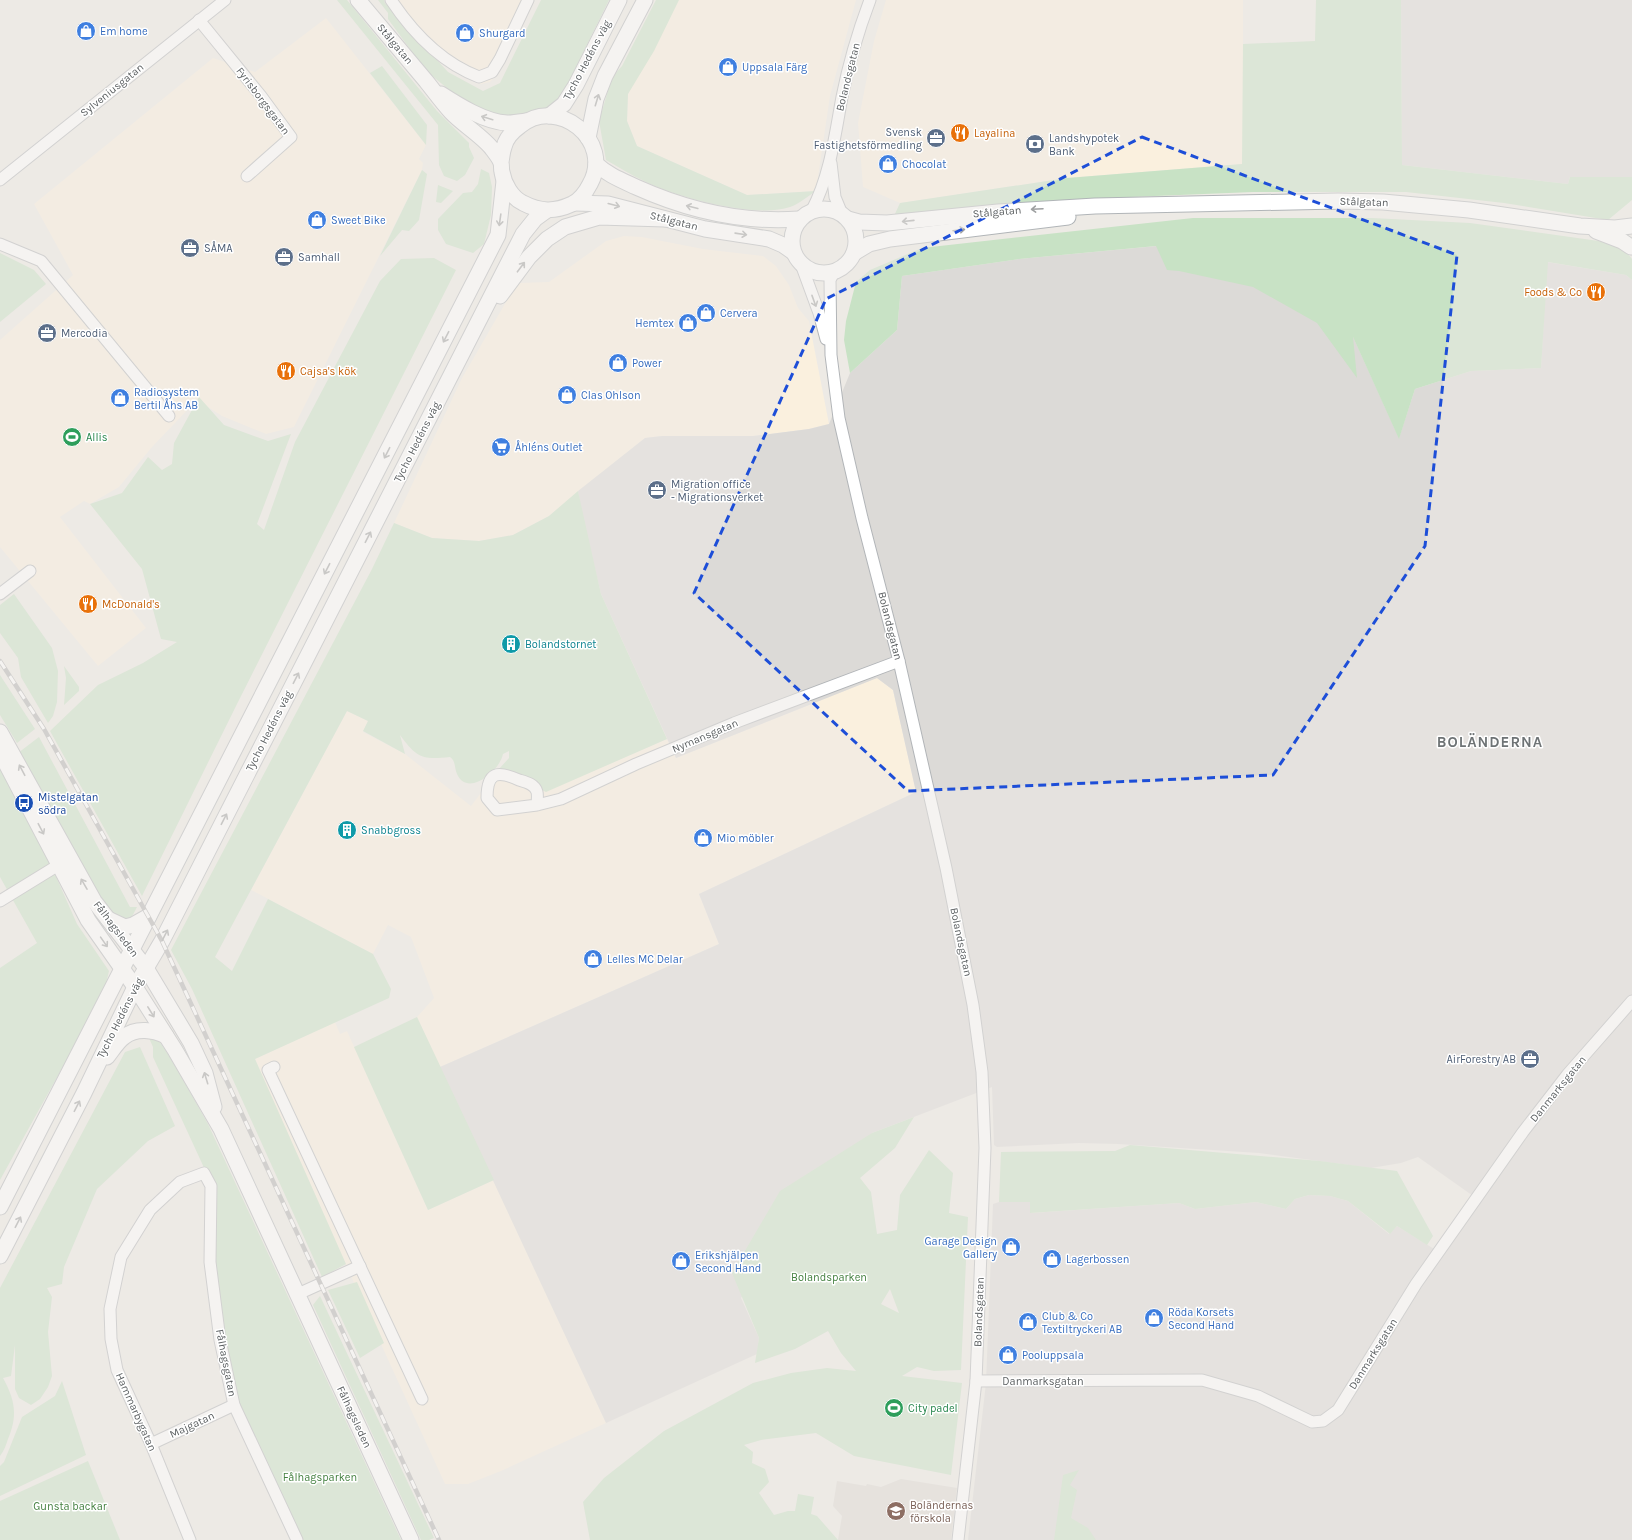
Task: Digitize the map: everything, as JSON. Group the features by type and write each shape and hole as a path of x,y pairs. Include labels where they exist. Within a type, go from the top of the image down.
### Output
{"main road":[{"name":"Stålgatan","path":"358,0 451,112 491,147 501,162"},
{"name":"Tycho Hedéns väg","path":"549,116 564,104 576,85 619,0"},
{"name":"Tycho Hedéns väg","path":"588,138 596,99 605,76 645,0"},
{"name":"Stålgatan","path":"432,88 457,104 483,117 505,123 526,121"},
{"path":"549,116 565,119 578,126 588,138 595,155 596,164 593,179 586,192 575,202 561,209 546,211 533,208 521,202 511,193 504,181 501,162 504,146 513,132 526,121 537,117 549,116"},
{"name":"Stålgatan","path":"596,164 606,174 680,205 724,215 755,219 800,219"},
{"name":"Tycho Hedéns väg","path":"0,1207 498,235 504,181"},
{"name":"Stålgatan","path":"845,216 859,222 887,223 998,212 1095,206 1330,201 1383,202 1469,210 1580,226 1615,228 1632,226"},
{"name":"Stålgatan","path":"575,202 608,204 705,229 769,239 783,245 797,258"},
{"name":"Stålgatan","path":"854,254 869,244 890,239 1146,206"},
{"path":"825,208 834,210 845,216 856,235 854,254 848,263 834,272 819,273 810,270 797,258 792,244 792,235 800,219 812,210 825,208"},
{"name":"Tycho Hedéns väg","path":"0,1256 135,987 169,927 523,234 535,219 546,211"},
{"path":"473,332 529,257 547,239 565,227 599,217 665,219"},
{"name":"Stålgatan","path":"1580,226 1632,243"},
{"name":"Fålhagsleden","path":"0,732 65,861 88,920 135,987 221,1129 411,1540"},
{"name":"Fålhagsleden","path":"0,752 65,861 146,968 191,1043 205,1073 221,1129"},
{"path":"107,918 125,927 133,925 149,916"},
{"path":"90,1078 124,1037 130,1033 150,1030 166,1036"}],"street":[{"name":"Sylveniusgatan","path":"0,180 225,0"},
{"path":"391,0 412,28 439,55 463,71 479,77 492,72 500,60 528,0"},
{"name":"Bolandsgatan","path":"812,210 820,195 831,155 842,96 863,19 870,0"},
{"name":"Fyrisborgsgatan","path":"199,20 261,96 291,137 247,176"},
{"name":"Bolandsgatan","path":"831,155 835,197 845,216"},
{"path":"0,244 42,261 169,416"},
{"name":"Bolandsgatan","path":"797,258 819,313 830,355 839,418 862,518 899,661 964,952 982,1072 985,1148 976,1381 958,1540"},
{"name":"Bolandsgatan","path":"830,355 830,280 834,272"},
{"path":"0,594 30,571"},
{"name":"Nymansgatan","path":"537,805 537,792 532,785 508,775 501,773 494,776 487,786 487,798 497,810 537,805 561,799 636,764 734,723 899,661"},
{"path":"0,901 65,861"},
{"name":"Danmarksgatan","path":"976,1381 1202,1380 1258,1396 1312,1422 1324,1421 1338,1410 1416,1284 1523,1132 1567,1075 1632,1001"},
{"path":"274,1067 268,1070 422,1399"},
{"name":"Fålhagsgatan","path":"204,1173 210,1186 210,1262 220,1340 234,1405 297,1540"},
{"name":"Hammarbygatan","path":"190,1540 151,1444 117,1370 111,1339 110,1309 122,1257 150,1210 180,1182 204,1173"},
{"path":"298,1294 360,1266"},
{"name":"Majgatan","path":"151,1444 234,1405"}],"highlighted area":[{"path":"1142,137 1457,255 1425,546 1273,775 908,791 694,593 826,299"}],"shaded area":[{"path":"396,0 533,0 495,76 490,82 481,84 449,68 421,43"},
{"path":"676,0 856,0 830,96 816,191 747,195 637,146 627,121 628,94"},
{"path":"886,0 1243,0 1243,164 1067,178 900,203 863,187 858,123 874,41"},
{"path":"1401,0 1632,0 1632,177 1570,177 1568,184 1402,165"},
{"path":"326,18 426,145 419,159 423,163 422,170 294,427 266,434 222,416 197,400 152,447 119,487 90,504 84,501 60,517 146,628 98,666 0,547 0,340 73,275 34,204 213,58 255,72"},
{"path":"624,236 642,237 703,249 763,256 776,266 789,285 798,308 809,321 829,424 809,429 753,436 662,436 645,438 549,516 513,535 479,541 432,538 394,523 462,378 517,283 549,282 606,241"},
{"path":"1342,242 1350,330 1399,438 1415,389 1471,371 1541,368 1547,262 1626,275 1632,280 1632,1540 968,1540 986,1383 993,1204 999,1202 1030,1202 1031,1213 1179,1203 1195,1209 1256,1202 1286,1209 1295,1199 1309,1195 1330,1196 1348,1201 1389,1234 1397,1226 1439,1252 1476,1198 1418,1157 1401,1163 1371,1168 1259,1153 1118,1144 1079,1143 997,1147 994,1145 992,1087 872,1133 741,1298 759,1338 757,1354 606,1423 440,1067 719,944 699,894 916,792 893,690 877,678 676,758 601,594 581,510 578,491 645,438 662,436 753,436 809,429 829,424 850,373 897,330 902,276 1019,259 1157,246 1217,243"},
{"path":"877,678 893,690 916,792 699,894 719,944 440,1067 417,1017 434,998 411,937 388,925 373,954 251,890 347,711 368,721 363,732 405,754 471,806 499,769 546,791 667,739 676,758"},
{"path":"335,1022 340,1034 347,1031 428,1210 494,1180 606,1423 501,1471 468,1484 445,1484 385,1353 255,1059"},
{"name":"Boländernas förskola","path":"901,1479 957,1488 951,1540 838,1540 842,1516 833,1506 837,1481 881,1487"}],"green space":[{"path":"337,0 347,0 437,111 469,143 469,147 474,158 465,175 457,181 444,176 439,165 438,125"},
{"path":"378,0 384,0 385,3 448,72 483,91 500,83 541,0 609,0 558,104 518,117 496,114 468,105 426,71 388,19 388,13"},
{"path":"656,0 679,0 654,51 628,94 627,121 637,146 747,195 816,191 790,207 775,210 737,208 675,194 634,176 606,160 599,121 612,77 622,66"},
{"path":"1316,0 1401,0 1402,165 1568,184 1570,177 1632,177 1632,200 1608,220 1504,203 1406,192 1253,192 1130,197 894,216 900,203 1067,178 1242,164 1243,44 1315,41"},
{"path":"382,66 427,125 426,145 370,73"},
{"path":"481,169 489,173 492,187 491,215 484,244 473,253 446,244 438,230 438,219 463,193 472,192 478,184"},
{"path":"422,170 427,174 419,220 409,231 402,230 380,256"},
{"path":"438,185 453,191 441,203 436,202"},
{"path":"1193,218 1372,218 1470,223 1620,244 1632,259 1632,280 1626,275 1548,262 1541,368 1471,371 1415,389 1399,439 1353,337 1357,378 1317,323 1253,287 1179,271 1167,270 1156,246 1019,259 902,276 897,330 850,373 844,340 846,321 856,282 870,270 922,248"},
{"path":"0,253 34,270 46,284 0,322"},
{"path":"434,258 456,270 142,896 50,731 98,685 143,663 177,642 161,639 142,569 90,504 122,493 148,457 162,470 172,464 174,443 199,397 224,425 268,441 291,434 257,524 264,530 295,442 380,281 401,259"},
{"path":"578,491 601,594 667,739 546,792 499,769 509,758 509,751 503,754 497,767 486,777 474,783 466,783 457,774 455,764 450,757 433,758 421,756 411,749 400,735 405,754 363,731 368,721 347,711 215,957 232,971 268,899 373,954 391,989 389,998 255,1059 346,1264 322,1277 192,989 171,950 372,569 394,523 432,538 479,541 513,535 549,516"},
{"path":"14,594 52,648 58,671 57,702 53,716 48,723 21,677 18,658 0,633 0,605"},
{"path":"64,666 79,687 79,691 64,705 66,678"},
{"path":"0,675 35,729 17,743 0,715"},
{"path":"39,737 130,907 137,907 130,918 116,920 95,890 18,753"},
{"path":"0,766 42,845 77,924 109,971 105,988 91,1016 0,1180 0,968 37,943 0,877"},
{"path":"417,1017 494,1180 428,1210 354,1047"},
{"name":"Fålhagsparken","path":"152,1037 160,1042 173,1062 208,1124 401,1540 297,1540 234,1405 220,1340 206,1172 153,1057 153,1047 149,1038"},
{"path":"140,1047 175,1126 148,1141 97,1189 64,1267 62,1284 47,1288 52,1297 48,1332 52,1376 48,1387 40,1399 31,1405 19,1398 15,1389 15,1345 11,1376 3,1378 10,1393 14,1408 14,1415 5,1448 0,1456 0,1288 125,1052"},
{"name":"Bolandsparken","path":"914,1117 895,1148 860,1178 871,1192 877,1234 897,1230 900,1195 929,1150 953,1173 949,1213 968,1217 961,1370 934,1371 917,1367 902,1376 962,1383 951,1475 854,1456 816,1433 761,1440 744,1445 753,1452 752,1463 765,1469 769,1482 759,1493 774,1515 788,1511 795,1511 798,1494 814,1497 811,1514 817,1516 838,1540 590,1540 583,1502 604,1478 664,1431 753,1383 791,1373 827,1368 856,1371 841,1353 828,1331 795,1349 755,1363 759,1338 732,1273 780,1191 872,1133","holes":["890,1289 899,1313 881,1304"]},
{"path":"1130,1145 1320,1161 1397,1171 1433,1236 1427,1245 1397,1226 1390,1234 1348,1201 1330,1196 1309,1195 1295,1199 1286,1209 1256,1202 1195,1209 1179,1203 1030,1213 1030,1202 999,1202 1001,1152 1115,1151"},
{"path":"357,1282 384,1343 360,1358 328,1290"},
{"path":"320,1296 434,1538 429,1540 421,1540 313,1305"},
{"path":"62,1381 86,1455 0,1496 0,1466 4,1462 22,1417 55,1396"},
{"name":"Gunsta backar","path":"88,1461 120,1540 0,1540 0,1501"},
{"path":"1079,1470 1070,1485 1077,1490 1071,1518 1088,1528 1096,1540 1054,1540 1063,1475"}],"railway":[{"path":"0,661 44,729 162,941 439,1540"}],"place":[{"name":"Em home","path":"86,31"},
{"name":"Shurgard","path":"465,33"},
{"name":"Uppsala Färg","path":"728,67"},
{"name":"Layalina","path":"960,133"},
{"name":"Svensk Fastighetsförmedling","path":"936,138"},
{"name":"Landshypotek Bank","path":"1035,144"},
{"name":"Chocolat","path":"888,164"},
{"name":"Sweet Bike","path":"317,220"},
{"name":"SÅMA","path":"190,248"},
{"name":"Samhall","path":"284,257"},
{"name":"Foods & Co","path":"1596,292"},
{"name":"Cervera","path":"706,313"},
{"name":"Hemtex","path":"688,323"},
{"name":"Mercodia","path":"47,333"},
{"name":"Power","path":"618,363"},
{"name":"Cajsa's kök","path":"286,371"},
{"name":"Clas Ohlson","path":"567,395"},
{"name":"Radiosystem Bertil Åhs AB","path":"120,398"},
{"name":"Allis","path":"72,437"},
{"name":"Åhléns Outlet","path":"501,447"},
{"name":"Migration office - Migrationsverket","path":"657,490"},
{"name":"McDonald's","path":"88,604"},
{"name":"Bolandstornet","path":"511,644"},
{"name":"Mistelgatan södra","path":"24,803"},
{"name":"Snabbgross","path":"347,830"},
{"name":"Mio möbler","path":"703,838"},
{"name":"Lelles MC Delar","path":"593,959"},
{"name":"AirForestry AB","path":"1530,1059"},
{"name":"Garage Design Gallery","path":"1011,1247"},
{"name":"Lagerbossen","path":"1052,1259"},
{"name":"Erikshjälpen Second Hand","path":"681,1261"},
{"name":"Röda Korsets Second Hand","path":"1154,1318"},
{"name":"Club & Co Textiltryckeri AB","path":"1028,1322"},
{"name":"Pooluppsala","path":"1008,1355"},
{"name":"City padel","path":"894,1408"},
{"name":"Boländernas förskola","path":"896,1511"}],"district":[{"name":"BOLÄNDERNA","path":"1490,742"}]}
